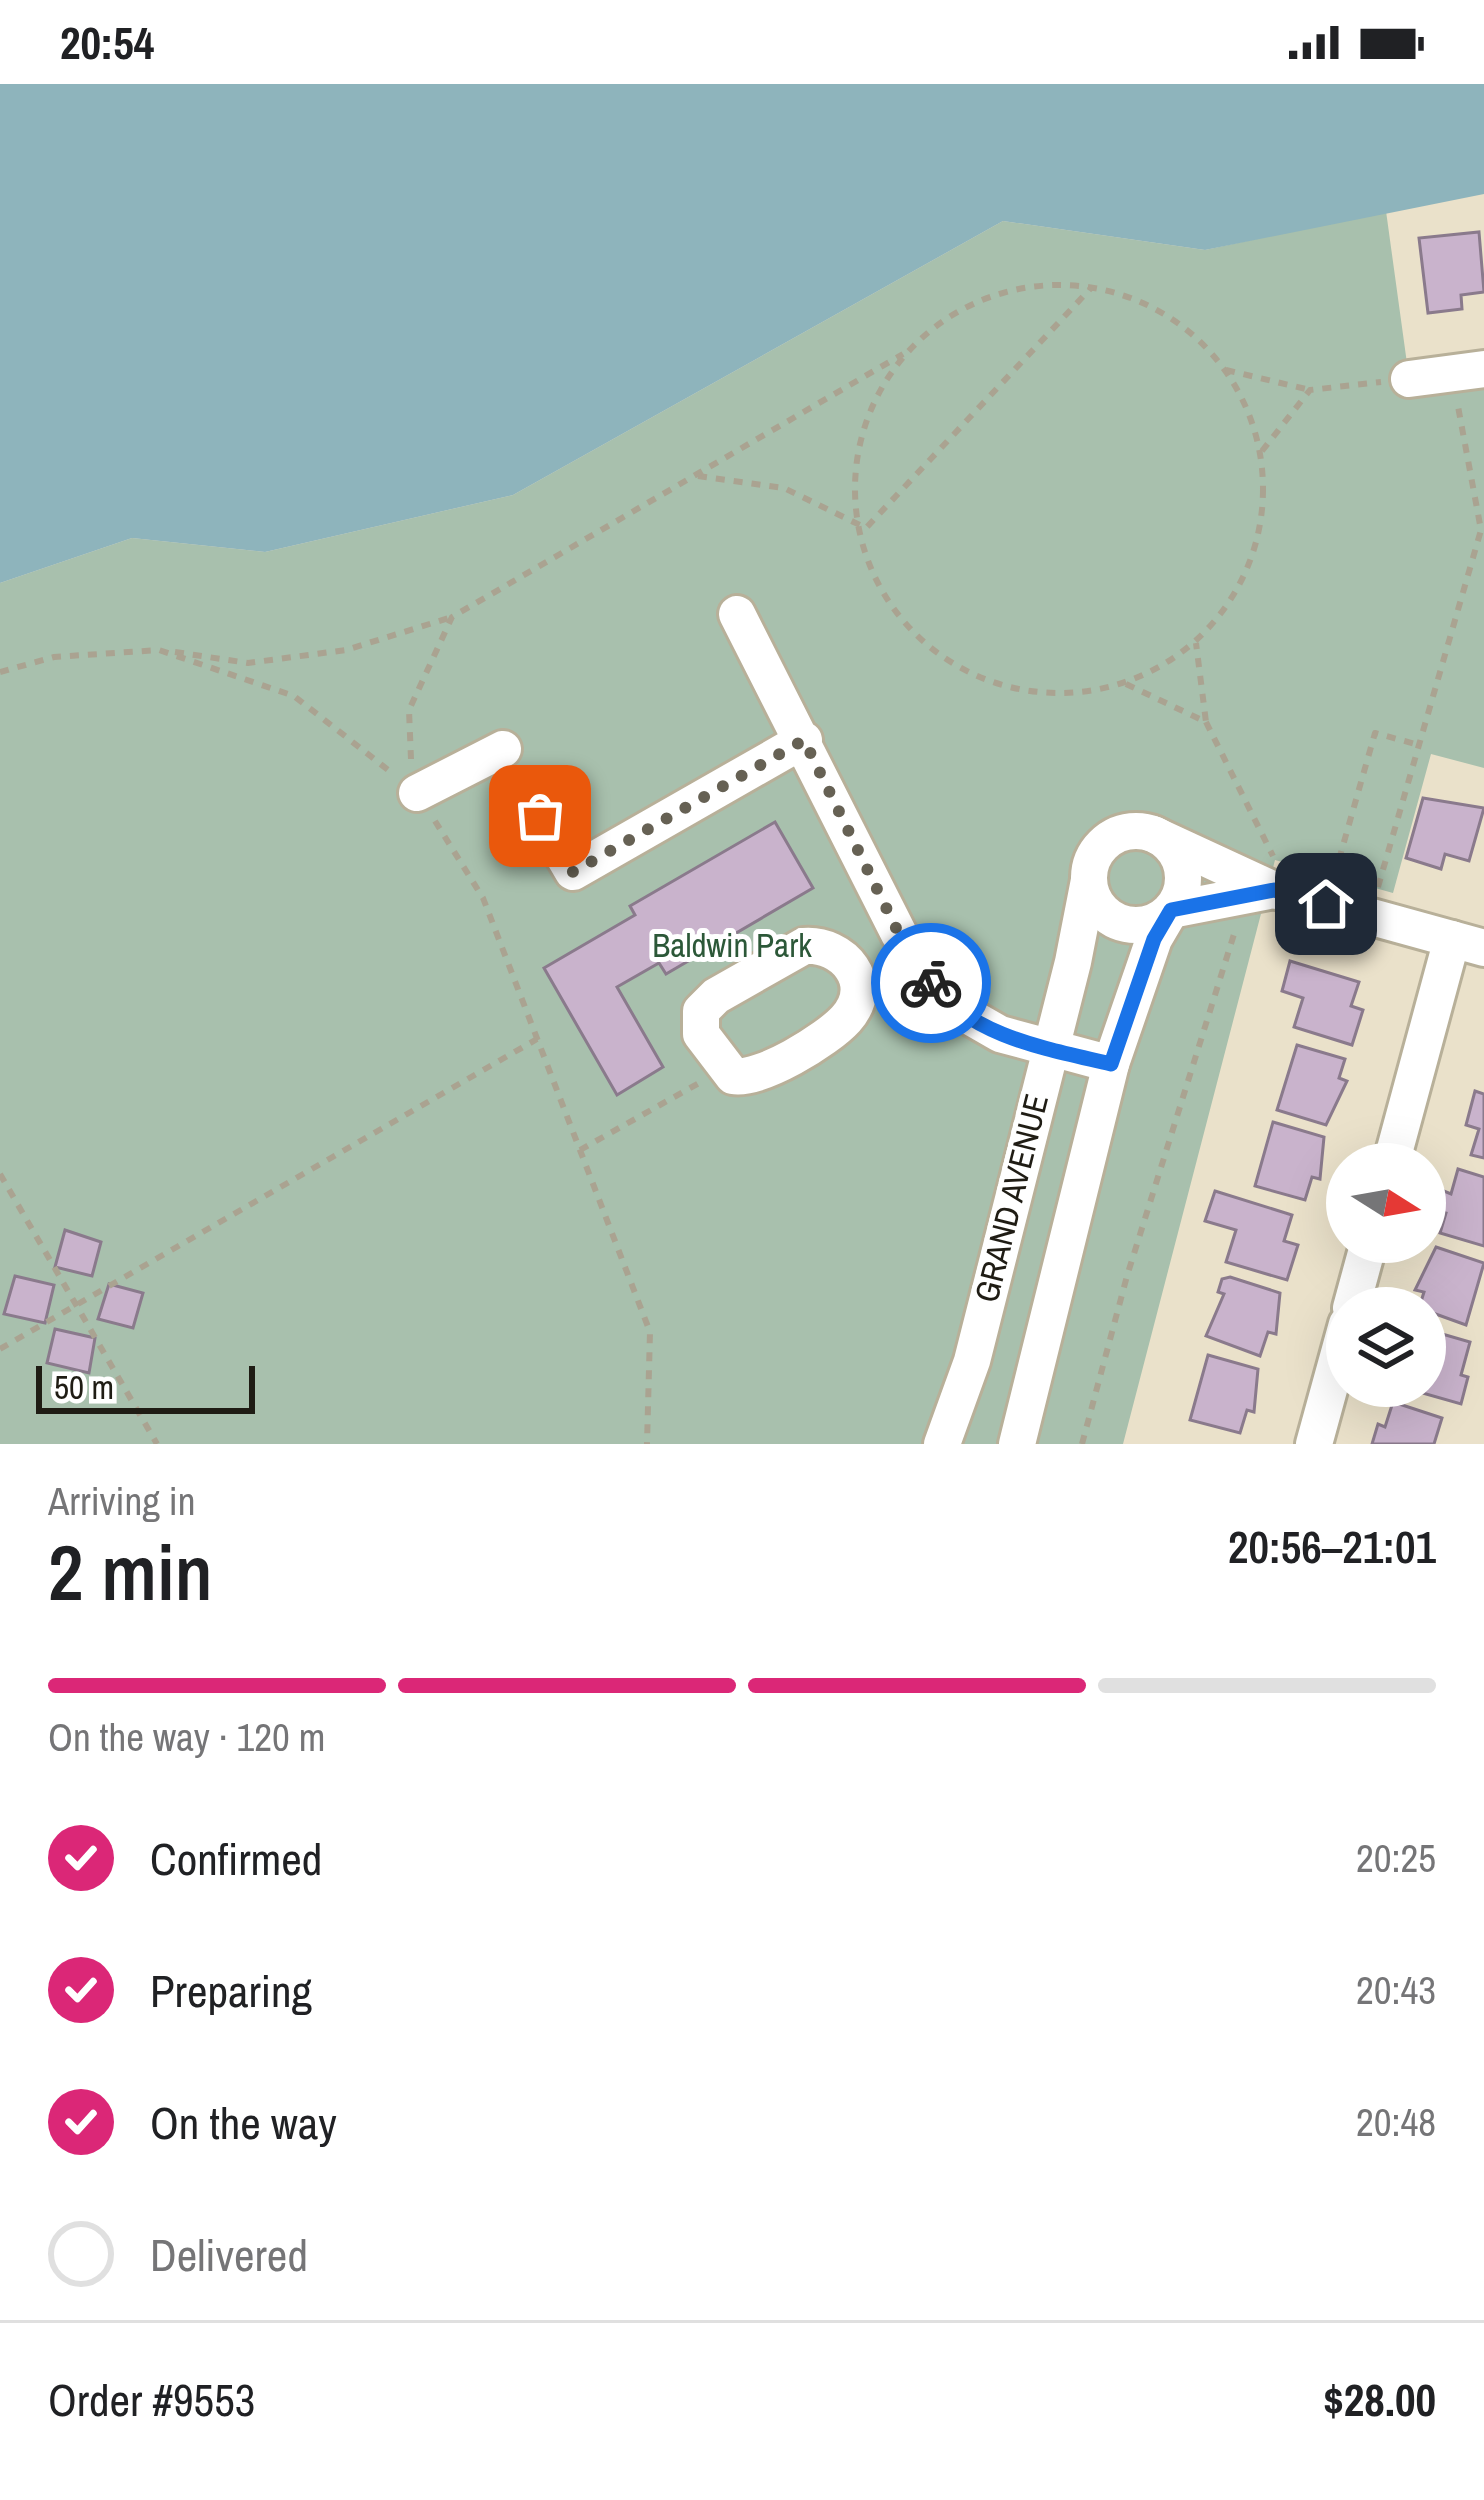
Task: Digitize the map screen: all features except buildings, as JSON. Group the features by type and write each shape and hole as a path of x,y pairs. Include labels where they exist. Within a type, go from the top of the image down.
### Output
{"street":[{"path":"737,614 899,934 946,1003 1000,1034 1111,1064"},
{"path":"540,816 573,872 804,740"},
{"path":"417,793 503,749"},
{"name":"GRAND AVENUE","path":"942,1444 972,1361 1047,1049 1073,962 1090,865 1109,839 1138,831 1153,834 1166,841 1182,867 1183,882 1154,939 1111,1064 1017,1444"},
{"path":"1153,834 1274,890 1468,943 1398,1143"},
{"path":"1089,880 1092,896 1113,920 1144,925 1171,910 1274,890"},
{"path":"852,966 899,934"},
{"path":"804,946 831,948 852,966 858,993 847,1018 836,1027 754,1078 723,1070 701,1034 707,1002 804,946"},
{"path":"1314,1444 1326,1400"}],"path":[{"path":"1023,286 1093,286 1159,311 1189,330 1226,370 1248,409 1261,453 1261,522 1238,588 1196,643 1126,684 1057,695 1034,692 988,683 928,649 882,596 854,467 870,407 903,354 958,310 1023,286"},
{"path":"866,528 1093,286"},
{"path":"1226,370 1310,390 1443,375 1481,530 1370,915"},
{"path":"1261,453 1310,390"},
{"path":"695,476 784,488 866,528"},
{"path":"0,672 54,657 159,650 248,664 346,650 452,617"},
{"path":"1082,1444 1230,936 1274,890 1275,859 1206,722 1196,643"},
{"path":"159,650 294,696 417,793"},
{"path":"1126,684 1206,722"},
{"path":"1326,904 1375,733 1419,745"},
{"path":"0,1349 537,1039"},
{"path":"580,1150 723,1070"},
{"path":"0,1174 157,1444"}],"green space":[{"name":"Baldwin Park","path":"1386,211 1409,378 1484,369 1484,768 1431,754 1393,893 1275,860 1123,1444 0,1444 0,583 132,538 265,552 513,495 1003,221 1205,250"}],"water":[{"path":"0,84 1484,84 1484,194 1205,250 1003,221 513,495 265,552 132,538 0,583"}],"way so far":[{"path":"540,816 573,872 804,740 899,934 931,983"}],"route":[{"path":"931,983 946,1003 1000,1034 1111,1064 1154,939 1171,910 1274,890 1326,904"}]}
